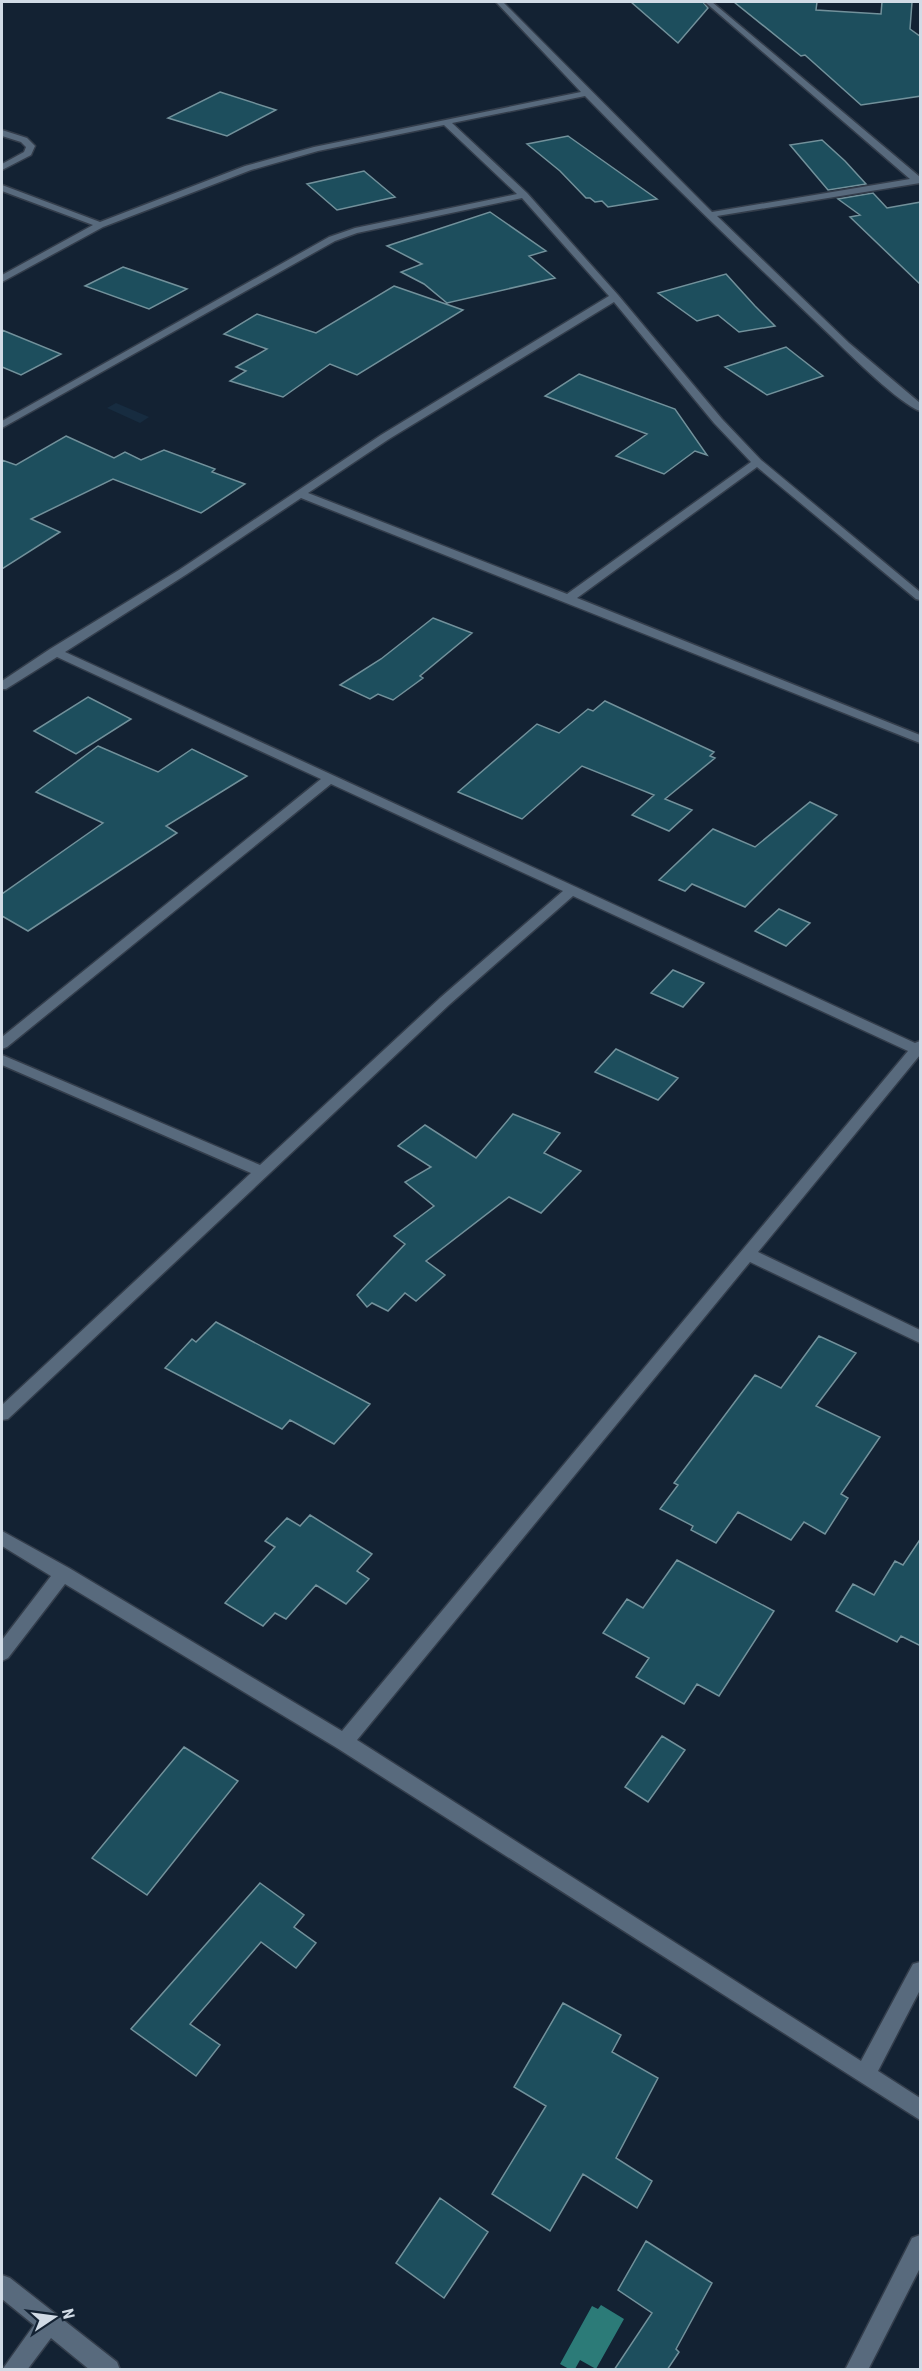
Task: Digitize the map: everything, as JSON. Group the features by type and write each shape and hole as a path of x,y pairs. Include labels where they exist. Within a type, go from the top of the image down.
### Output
{"street":[{"path":"499,2 586,93 709,215 871,368 921,408"},
{"path":"708,2 918,180"},
{"path":"2,279 100,225 248,168 444,121 586,93"},
{"path":"444,121 524,195 615,297 683,380 757,462 921,597"},
{"path":"2,133 24,140 31,146 28,153 2,167"},
{"path":"709,215 918,180"},
{"path":"2,188 100,225"},
{"path":"2,425 332,239 355,231 524,195"},
{"path":"2,686 302,495 385,437 615,297"},
{"path":"568,599 757,462"},
{"path":"302,495 921,739"},
{"path":"54,651 919,1048 344,1742"},
{"path":"2,1044 330,778"},
{"path":"2,1414 261,1171 445,1002 573,889"},
{"path":"2,1060 261,1171"},
{"path":"748,1254 921,1336"},
{"path":"2,1538 344,1742 921,2110"},
{"path":"2,1653 63,1573"},
{"path":"865,2074 921,1971"},
{"path":"856,2370 921,2246"},
{"path":"2,2286 109,2370"},
{"path":"13,2370 48,2324"}],"shaded area":[{"path":"116,403 149,417 140,423 107,408"},
{"path":"601,2305 624,2319 596,2369 580,2360 575,2369 569,2369 560,2364 592,2306 598,2309"}],"building":[{"path":"631,2 703,2 708,8 678,43"},
{"path":"734,2 817,2 816,10 881,14 882,2 912,2 910,29 921,37 921,96 861,105 805,55 801,56"},
{"path":"220,92 276,110 227,136 168,118"},
{"path":"568,136 657,199 608,207 602,201 595,202 586,198 560,171 527,144"},
{"path":"822,140 866,184 828,190 790,145"},
{"path":"364,171 395,197 337,210 307,184"},
{"path":"873,193 887,208 921,202 921,285 850,217 860,215 838,199"},
{"path":"490,212 546,251 529,256 555,278 447,303 424,284 401,272 422,264 387,246"},
{"path":"123,267 187,289 149,309 85,286"},
{"path":"726,274 775,326 739,332 718,315 697,321 658,293"},
{"path":"394,286 463,310 357,375 330,364 283,397 230,381 246,371 236,367 267,349 224,334 257,314 316,333"},
{"path":"2,330 61,354 21,375 2,367"},
{"path":"786,347 823,376 767,395 725,367"},
{"path":"579,374 675,409 707,455 695,451 664,474 616,456 647,434 545,396"},
{"path":"66,436 114,458 125,452 141,460 164,450 215,469 212,472 245,484 201,513 113,479 31,519 60,532 2,569 2,460 16,465"},
{"path":"433,618 472,633 420,676 423,678 393,700 378,694 370,699 340,685 381,659"},
{"path":"88,697 131,719 76,754 34,731"},
{"path":"605,701 714,752 710,756 715,758 665,799 692,810 669,831 632,815 654,795 582,766 522,819 458,792 537,724 559,733 588,709 593,711"},
{"path":"98,746 158,772 192,749 247,776 166,826 177,833 28,931 2,916 2,894 103,823 36,792"},
{"path":"810,802 837,815 745,907 692,884 685,891 659,880 713,829 755,847"},
{"path":"779,909 810,923 786,946 755,931"},
{"path":"673,970 704,983 683,1007 651,993"},
{"path":"616,1049 678,1078 658,1100 595,1072"},
{"path":"513,1114 560,1133 544,1153 581,1171 541,1213 509,1197 426,1261 445,1275 416,1301 405,1293 388,1311 372,1303 367,1307 357,1295 405,1244 394,1236 434,1206 405,1182 431,1167 398,1146 425,1125 476,1158"},
{"path":"216,1322 370,1404 334,1444 290,1420 282,1429 165,1368 192,1339 196,1342"},
{"path":"819,1336 856,1353 816,1406 880,1437 841,1494 848,1498 825,1534 804,1522 791,1540 738,1512 716,1543 691,1530 693,1526 660,1509 678,1485 674,1483 755,1375 781,1388"},
{"path":"310,1515 372,1554 357,1571 369,1579 346,1604 316,1585 286,1619 275,1613 263,1626 225,1603 275,1547 265,1541 287,1518 300,1526"},
{"path":"921,1538 921,1646 901,1636 897,1642 836,1611 853,1584 874,1595 895,1561 903,1565"},
{"path":"677,1560 774,1611 719,1696 697,1684 684,1704 636,1677 649,1658 603,1633 627,1599 643,1608"},
{"path":"662,1736 685,1750 648,1802 625,1787"},
{"path":"184,1747 238,1781 147,1895 92,1858"},
{"path":"260,1883 304,1915 294,1927 316,1943 296,1968 261,1942 190,2024 220,2045 196,2076 131,2029"},
{"path":"563,2003 621,2035 612,2052 658,2078 616,2158 652,2181 637,2208 583,2174 550,2231 492,2194 546,2106 514,2087"},
{"path":"440,2198 488,2232 444,2298 396,2263"},
{"path":"646,2241 712,2283 676,2349 679,2352 667,2370 614,2370 652,2313 618,2290"}]}
